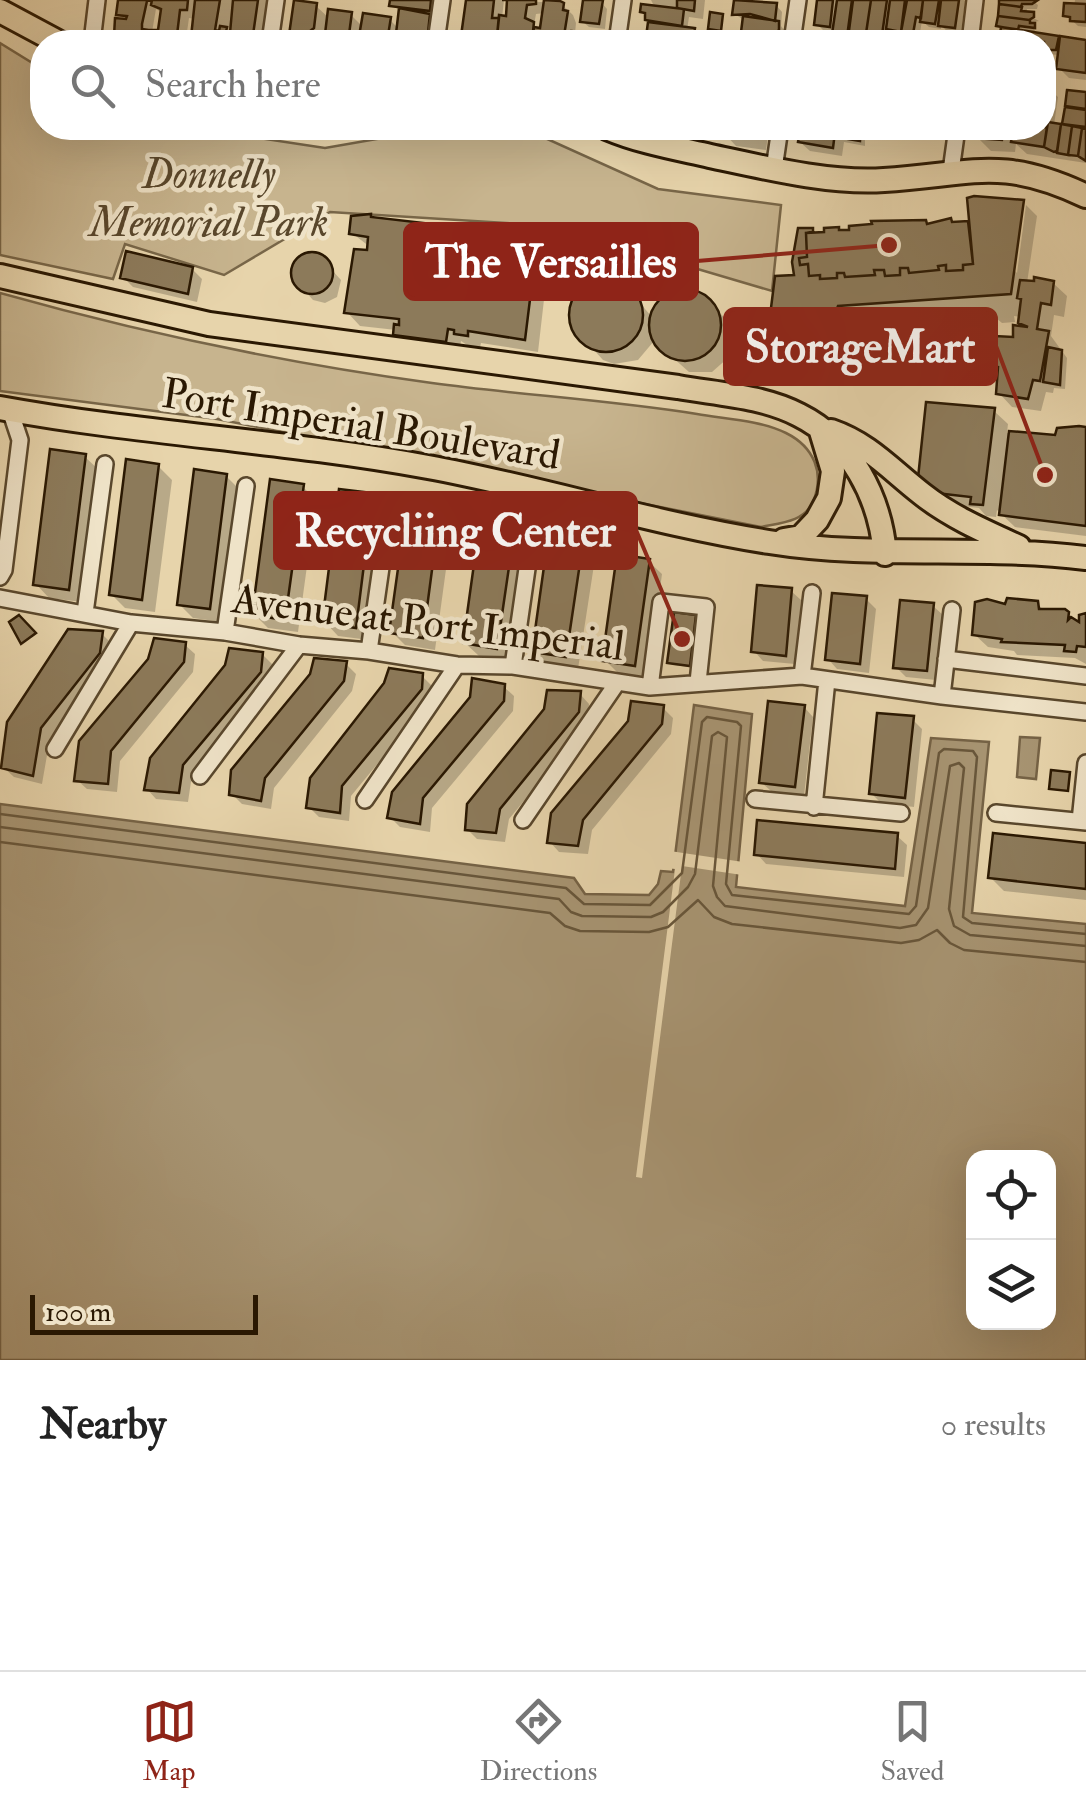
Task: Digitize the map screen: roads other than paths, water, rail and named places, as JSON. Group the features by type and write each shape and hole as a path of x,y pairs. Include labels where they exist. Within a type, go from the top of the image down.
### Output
{"main road":[{"path":"0,10 36,30"},
{"path":"639,140 774,169 882,181 951,171 1008,170 1030,174 1086,196"},
{"path":"0,276 210,324 753,400 797,413 820,428 851,458 884,535 885,554"},
{"name":"Port Imperial Boulevard","path":"3,414 425,466 560,494 674,524 770,542 885,554 1027,551"},
{"path":"770,542 801,537 817,520 829,498 833,471 820,428"},
{"path":"820,428 854,439 924,496 973,526 1027,551 1086,558"}],"street":[{"path":"93,30 97,0"},
{"path":"272,30 276,0"},
{"path":"438,30 442,0"},
{"path":"619,30 623,0"},
{"path":"794,30 798,0"},
{"path":"971,30 975,0"},
{"path":"774,169 778,140"},
{"path":"951,171 955,140"},
{"path":"0,577 20,440 3,414"},
{"path":"85,613 104,464"},
{"path":"226,632 246,486"},
{"path":"369,651 390,505"},
{"path":"512,666 532,534"},
{"path":"802,676 812,594"},
{"name":"Avenue at Port Imperial","path":"0,598 131,623 226,632 457,665 512,666 650,687 802,676 1086,712"},
{"path":"650,687 661,602 706,607 698,682"},
{"path":"942,696 952,610"},
{"path":"55,748 131,623"},
{"path":"200,776 298,645"},
{"path":"946,659 1086,676"},
{"path":"364,800 457,665"},
{"path":"814,806 827,680"},
{"path":"523,820 617,683"},
{"path":"996,813 1083,822 1086,763"},
{"path":"755,798 901,813"}],"water":[{"path":"694,705 752,714 736,887 905,906 931,738 989,742 972,913 1086,924 1086,1360 0,1360 0,804 574,878 585,894 649,895 658,884 661,871 673,872"},
{"path":"1020,737 1040,738 1036,779 1017,777"}],"place":[{"name":"The Versailles","path":"889,245"},
{"name":"StorageMart","path":"1045,475"},
{"name":"Recycliing Center","path":"682,639"}],"park label":[{"name":"Donnelly Memorial Park","path":"209,199"}]}
